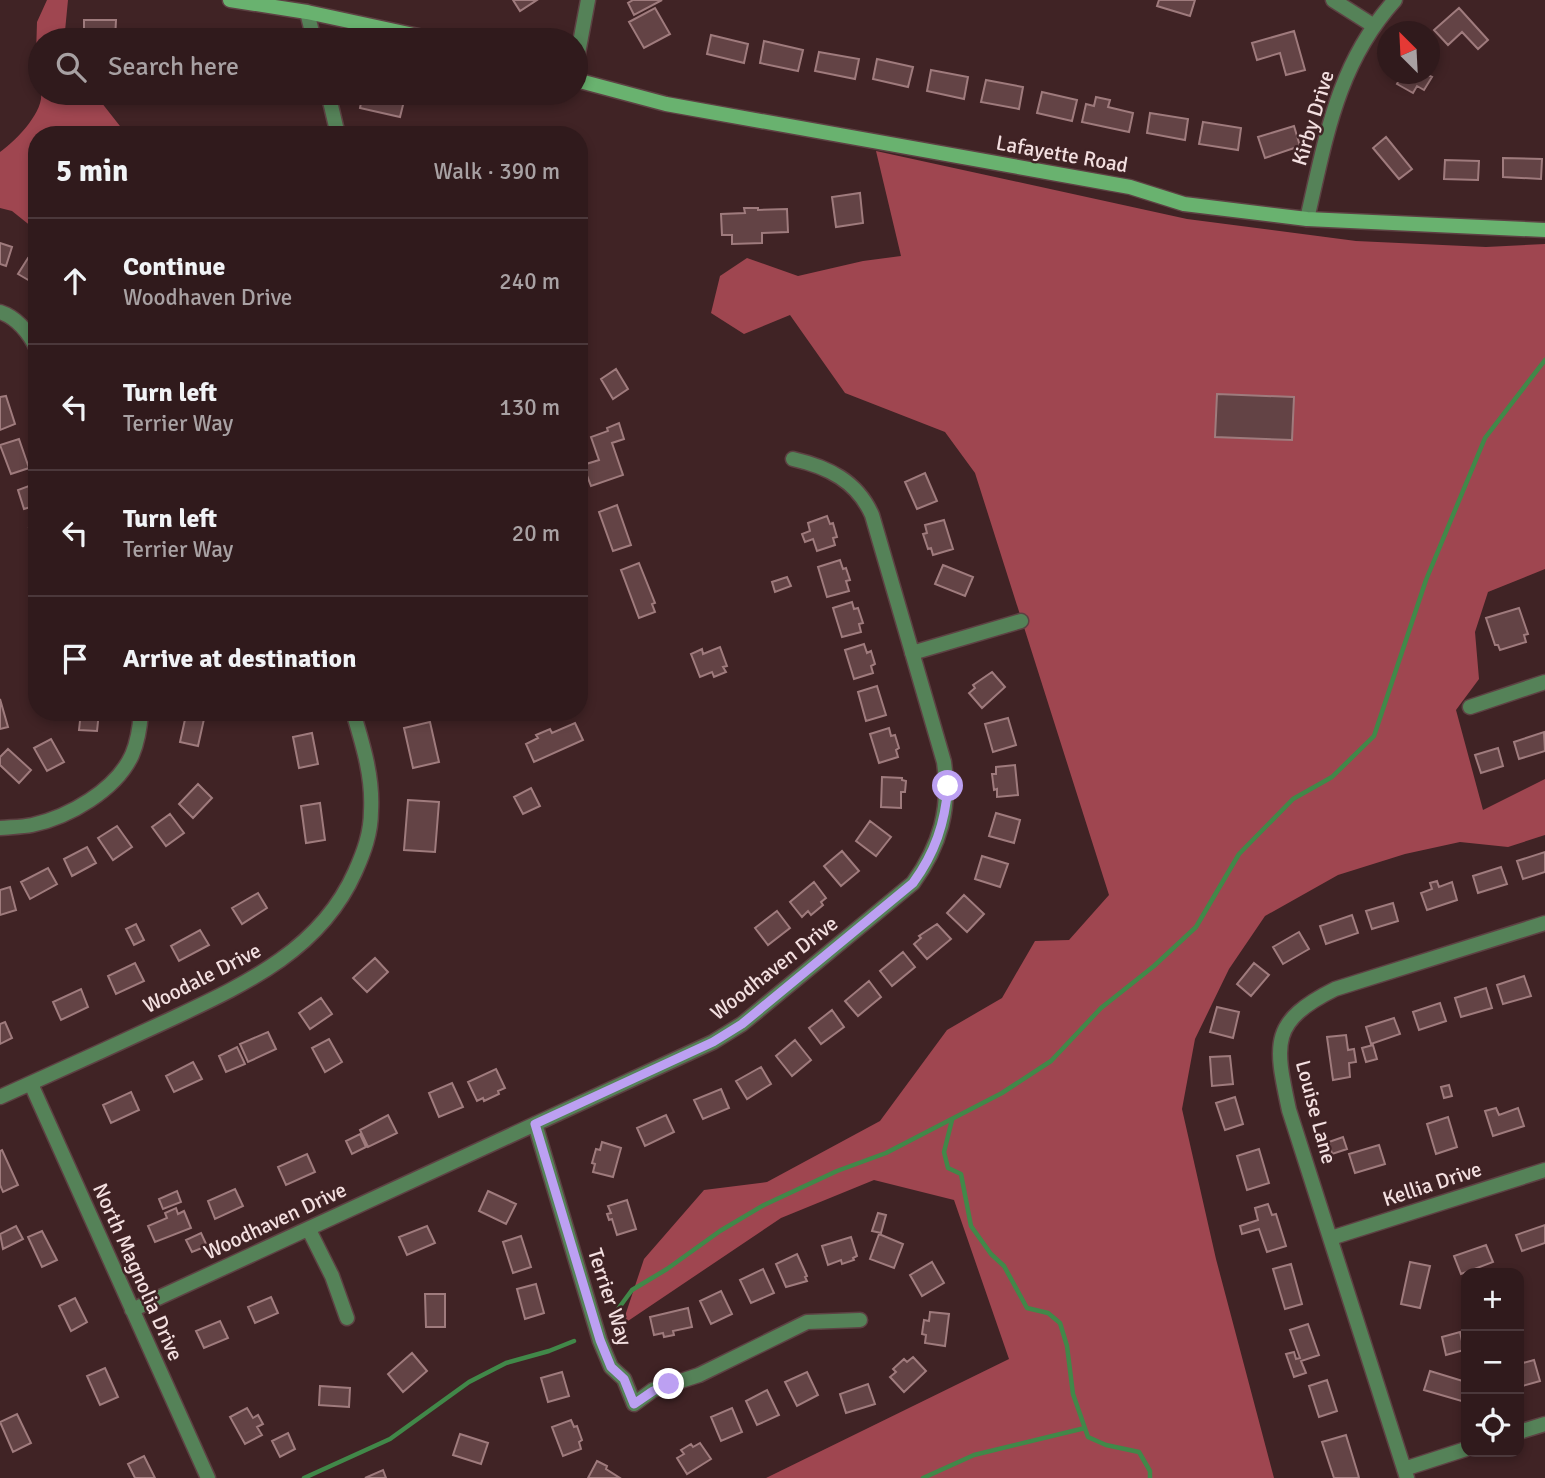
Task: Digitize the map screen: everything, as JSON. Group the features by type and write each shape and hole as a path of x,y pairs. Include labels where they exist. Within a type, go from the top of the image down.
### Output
{"main road":[{"path":"230,0 307,12 381,28"},
{"name":"Lafayette Road","path":"588,83 666,104 1130,187 1184,204 1307,219 1545,230"}],"street":[{"path":"583,28 588,0"},
{"path":"1333,0 1374,26"},
{"name":"Kirby Drive","path":"1307,219 1336,99 1374,26 1395,0"},
{"path":"307,12 311,28"},
{"path":"331,105 336,126"},
{"path":"0,312 15,320 28,334"},
{"name":"Woodhaven Drive","path":"132,1310 713,1042 742,1024 913,883 933,852 944,817 948,786 944,762 872,515 865,500 850,483 838,475 817,464 793,459"},
{"path":"912,653 1021,621"},
{"path":"1470,707 1545,682"},
{"path":"0,828 29,826 47,821 104,789 122,772 131,758 140,721"},
{"name":"Woodale Drive","path":"0,1097 220,996 288,956 320,927 348,887 364,853 369,832 372,811 366,752 356,721"},
{"name":"Louise Lane","path":"1405,1474 1289,1110 1279,1063 1281,1043 1293,1016 1304,1005 1335,989 1545,923"},
{"name":"North Magnolia Drive","path":"31,1084 208,1478"},
{"name":"Terrier Way","path":"535,1124 600,1340 611,1367 624,1379 634,1404 653,1391 699,1375 807,1322 860,1320"},
{"name":"Kellia Drive","path":"1331,1238 1545,1170"},
{"path":"309,1230 332,1276 347,1318"},
{"path":"1524,1430 1545,1424"},
{"path":"1405,1474 1461,1451"}],"shaded area":[{"path":"47,0 68,0 65,28 37,28"},
{"path":"40,105 103,105 120,126 28,126 28,224 12,211 0,208 0,152 20,134"},
{"path":"876,151 1187,219 1356,241 1486,247 1545,244 1545,569 1488,592 1475,632 1479,679 1456,710 1483,810 1545,779 1545,835 1508,847 1460,842 1405,854 1338,875 1265,916 1229,969 1195,1039 1182,1109 1216,1259 1274,1478 766,1478 1009,1359 954,1200 874,1180 781,1218 622,1325 644,1259 704,1190 767,1182 880,1121 947,1030 1002,998 1035,941 1069,940 1109,895 975,473 945,432 845,393 790,315 744,334 711,313 720,276 747,258 798,276 863,261 901,256"}],"building":[{"path":"513,0 537,0 520,11"},
{"path":"633,0 662,0 634,15 628,3"},
{"path":"1159,0 1195,0 1190,16 1157,6"},
{"path":"655,8 670,34 644,48 629,22"},
{"path":"1459,8 1488,40 1478,49 1462,32 1448,45 1440,36 1440,25"},
{"path":"84,20 116,20 116,28 84,28"},
{"path":"1294,31 1305,70 1286,75 1280,53 1257,60 1252,43"},
{"path":"711,35 748,44 744,63 707,54"},
{"path":"764,41 803,50 798,71 760,63"},
{"path":"819,52 859,59 855,79 815,71"},
{"path":"877,59 913,67 908,87 873,79"},
{"path":"931,70 968,77 964,99 927,91"},
{"path":"986,80 1023,87 1019,109 981,102"},
{"path":"1397,84 1428,84 1424,90 1417,86 1413,93"},
{"path":"1042,92 1077,100 1072,121 1037,113"},
{"path":"1096,97 1110,100 1108,107 1133,113 1129,132 1082,122 1086,104 1094,106"},
{"path":"361,105 403,105 400,117 360,108"},
{"path":"1150,113 1188,119 1185,140 1147,133"},
{"path":"1203,122 1241,128 1238,150 1199,144"},
{"path":"1294,126 1300,146 1265,158 1258,137"},
{"path":"1386,137 1412,169 1399,179 1373,148"},
{"path":"1503,158 1542,159 1541,179 1503,177"},
{"path":"1445,160 1479,161 1478,180 1444,179"},
{"path":"860,193 863,223 836,227 832,197"},
{"path":"744,208 787,209 788,232 762,233 762,243 732,244 732,235 722,235 721,214 745,213"},
{"path":"0,243 12,247 6,266 0,264"},
{"path":"28,258 28,280 18,274"},
{"path":"616,369 628,389 613,399 601,379"},
{"path":"1217,394 1294,397 1292,440 1215,437"},
{"path":"6,396 15,424 0,430 0,397"},
{"path":"619,423 624,439 612,443 623,475 591,486 588,463 599,460 591,437 608,431 607,428"},
{"path":"19,439 28,468 11,474 0,445"},
{"path":"925,473 937,501 917,509 905,482"},
{"path":"28,486 28,508 24,509 18,490"},
{"path":"617,505 631,545 613,551 599,512"},
{"path":"827,516 830,524 833,523 837,537 833,538 835,545 817,551 813,539 805,542 802,534 810,531 808,523"},
{"path":"944,520 953,549 933,555 923,534 927,533 925,525"},
{"path":"840,560 850,580 846,581 849,591 827,597 818,567"},
{"path":"639,563 655,603 652,604 655,612 639,618 621,570"},
{"path":"943,565 973,577 965,596 935,584"},
{"path":"787,577 791,586 775,592 772,582"},
{"path":"852,602 854,609 858,608 863,623 859,624 861,632 842,637 833,608"},
{"path":"1519,608 1528,634 1524,635 1526,642 1500,650 1498,645 1495,645 1486,618"},
{"path":"864,644 867,653 871,651 875,664 871,666 873,673 854,679 845,650"},
{"path":"720,647 727,666 723,667 726,672 714,677 712,672 700,677 691,654 702,649 703,654"},
{"path":"992,672 1005,687 982,708 969,693 975,688 973,685"},
{"path":"877,686 886,715 866,721 858,692"},
{"path":"0,699 8,727 0,729"},
{"path":"1008,718 1016,745 993,752 985,724"},
{"path":"80,721 98,721 97,731 79,730"},
{"path":"185,721 204,721 198,746 180,742"},
{"path":"430,722 439,762 413,768 404,728"},
{"path":"575,723 583,740 534,762 526,744 538,738 536,735 550,729 552,733"},
{"path":"889,728 891,736 895,735 899,748 896,750 898,757 879,763 870,734"},
{"path":"1544,732 1545,751 1519,759 1514,742"},
{"path":"312,733 318,764 299,768 293,737"},
{"path":"51,739 64,762 47,771 34,748"},
{"path":"1498,748 1503,766 1481,773 1475,755"},
{"path":"8,749 31,770 19,783 0,765 0,757"},
{"path":"1015,765 1018,795 997,797 992,774 996,774 996,767"},
{"path":"882,777 902,778 906,781 905,792 901,792 901,808 881,807"},
{"path":"198,784 212,798 193,818 179,804"},
{"path":"531,788 540,806 523,814 514,797"},
{"path":"408,800 439,802 435,852 404,850"},
{"path":"320,803 325,840 306,843 301,806"},
{"path":"996,813 1020,820 1014,843 989,836"},
{"path":"170,814 184,833 166,846 152,827"},
{"path":"870,821 891,837 876,856 856,841"},
{"path":"117,826 132,847 113,860 98,838"},
{"path":"87,847 96,863 72,876 64,859"},
{"path":"842,851 859,871 841,886 824,866"},
{"path":"1545,852 1545,872 1523,879 1517,861"},
{"path":"982,856 1008,864 1000,887 975,879"},
{"path":"1501,867 1507,884 1478,893 1473,876"},
{"path":"48,868 57,884 30,899 21,882"},
{"path":"1437,881 1439,887 1452,882 1457,900 1427,910 1421,893 1432,889 1430,883"},
{"path":"814,882 826,898 821,902 823,905 811,915 808,911 802,917 790,902"},
{"path":"10,887 16,910 0,915 0,890"},
{"path":"258,893 267,908 242,924 232,908"},
{"path":"964,895 984,914 967,932 947,913"},
{"path":"1393,903 1398,921 1372,929 1366,911"},
{"path":"777,911 790,928 768,945 755,928"},
{"path":"1352,915 1358,933 1326,944 1320,926"},
{"path":"136,924 144,940 134,945 126,929"},
{"path":"937,924 951,939 927,959 914,944 921,938 919,936"},
{"path":"200,930 209,945 179,961 171,946"},
{"path":"1299,932 1309,949 1283,964 1273,947"},
{"path":"903,952 915,967 892,986 880,971"},
{"path":"375,958 388,972 367,992 353,978"},
{"path":"135,963 144,981 116,994 108,976"},
{"path":"1254,963 1269,975 1251,996 1237,984"},
{"path":"1524,976 1531,996 1503,1004 1497,985"},
{"path":"869,981 881,997 858,1016 845,1001"},
{"path":"1486,988 1492,1008 1461,1017 1455,998"},
{"path":"81,989 88,1007 61,1020 53,1002"},
{"path":"321,998 332,1014 310,1029 299,1013"},
{"path":"1440,1003 1446,1021 1419,1030 1413,1012"},
{"path":"1217,1007 1239,1012 1233,1038 1210,1032"},
{"path":"832,1010 844,1027 821,1044 809,1028"},
{"path":"1394,1018 1400,1034 1371,1044 1366,1027"},
{"path":"5,1022 12,1038 0,1044 0,1024"},
{"path":"268,1032 276,1049 248,1062 240,1044"},
{"path":"1346,1035 1348,1050 1354,1049 1356,1062 1349,1063 1350,1077 1333,1080 1327,1037"},
{"path":"329,1039 342,1062 325,1072 312,1048"},
{"path":"795,1040 811,1060 792,1076 776,1056"},
{"path":"1373,1045 1377,1059 1366,1062 1362,1048"},
{"path":"237,1047 245,1064 226,1072 219,1056"},
{"path":"1230,1056 1233,1084 1212,1086 1210,1057"},
{"path":"193,1062 202,1079 174,1092 166,1076"},
{"path":"761,1067 771,1084 747,1099 736,1081"},
{"path":"496,1069 505,1088 484,1101 483,1098 477,1101 468,1082"},
{"path":"452,1083 463,1107 439,1117 429,1093"},
{"path":"1449,1085 1452,1096 1444,1098 1441,1087"},
{"path":"721,1089 729,1108 703,1119 694,1100"},
{"path":"131,1092 139,1110 111,1123 103,1105"},
{"path":"1235,1097 1243,1124 1225,1130 1216,1103"},
{"path":"1496,1108 1499,1115 1518,1108 1524,1126 1493,1136 1485,1111"},
{"path":"388,1115 397,1133 368,1147 360,1130"},
{"path":"666,1115 674,1132 645,1146 637,1128"},
{"path":"1448,1117 1457,1147 1436,1154 1427,1124"},
{"path":"360,1134 366,1147 352,1154 346,1141"},
{"path":"1343,1137 1347,1149 1332,1154 1329,1142"},
{"path":"602,1142 621,1148 613,1177 593,1172 595,1164 592,1163 596,1149 600,1150"},
{"path":"1379,1145 1385,1164 1355,1173 1349,1154"},
{"path":"1259,1149 1269,1183 1247,1190 1237,1156"},
{"path":"2,1150 18,1185 3,1192 0,1185"},
{"path":"307,1154 315,1172 286,1185 278,1167"},
{"path":"235,1189 243,1206 215,1219 208,1201"},
{"path":"177,1191 181,1202 163,1209 159,1199"},
{"path":"488,1191 516,1204 506,1224 479,1211"},
{"path":"627,1200 636,1229 617,1235 612,1219 609,1220 607,1214 611,1213 608,1206"},
{"path":"1268,1204 1272,1215 1276,1214 1286,1246 1267,1252 1259,1229 1242,1234 1240,1226 1258,1220 1255,1208"},
{"path":"176,1208 178,1214 184,1211 191,1228 155,1242 148,1226 167,1218 165,1213"},
{"path":"878,1213 886,1215 881,1233 872,1231"},
{"path":"1545,1225 1545,1243 1522,1251 1516,1235"},
{"path":"16,1226 23,1239 3,1249 0,1234"},
{"path":"427,1226 435,1243 407,1255 399,1237"},
{"path":"42,1231 57,1260 42,1267 28,1237"},
{"path":"201,1233 207,1246 192,1252 186,1240"},
{"path":"879,1234 903,1244 894,1268 870,1259"},
{"path":"521,1236 531,1267 513,1273 503,1242"},
{"path":"851,1237 857,1256 854,1260 842,1264 841,1260 828,1265 822,1246"},
{"path":"1486,1245 1493,1262 1477,1268 1461,1268 1461,1274 1454,1256"},
{"path":"797,1254 807,1281 786,1287 776,1264"},
{"path":"932,1262 944,1283 922,1296 910,1275"},
{"path":"1410,1262 1430,1266 1420,1308 1401,1304"},
{"path":"1291,1264 1302,1304 1285,1309 1273,1269"},
{"path":"763,1269 774,1293 751,1303 740,1280"},
{"path":"536,1284 544,1313 525,1319 517,1289"},
{"path":"721,1291 732,1314 711,1324 700,1301"},
{"path":"425,1294 445,1294 445,1327 426,1327"},
{"path":"271,1297 278,1313 255,1323 248,1307"},
{"path":"75,1298 87,1322 71,1331 59,1306"},
{"path":"688,1308 692,1327 673,1331 674,1335 654,1335 650,1317"},
{"path":"930,1312 949,1314 945,1346 925,1343 926,1335 922,1334 924,1320 929,1321"},
{"path":"220,1321 228,1338 204,1348 196,1331"},
{"path":"1308,1324 1319,1355 1301,1361 1306,1373 1294,1377 1286,1354 1294,1352 1296,1359 1300,1358 1290,1330"},
{"path":"1460,1332 1461,1351 1446,1355 1442,1337"},
{"path":"412,1353 427,1371 403,1392 388,1374"},
{"path":"913,1357 926,1371 904,1392 890,1377 896,1372 893,1369 904,1359 907,1362"},
{"path":"1534,1360 1540,1381 1524,1386 1524,1363"},
{"path":"105,1368 118,1397 100,1405 87,1376"},
{"path":"1430,1371 1461,1380 1461,1401 1424,1390"},
{"path":"562,1372 569,1396 548,1402 541,1378"},
{"path":"807,1372 818,1395 797,1406 785,1382"},
{"path":"1327,1380 1337,1411 1319,1417 1309,1386"},
{"path":"868,1384 875,1404 846,1413 840,1394"},
{"path":"320,1386 350,1388 349,1407 319,1405"},
{"path":"767,1390 779,1415 757,1425 746,1401"},
{"path":"247,1408 253,1418 258,1415 263,1424 257,1427 262,1435 245,1444 230,1417"},
{"path":"732,1408 742,1432 721,1441 711,1417"},
{"path":"17,1414 31,1443 13,1452 0,1422"},
{"path":"571,1420 574,1427 577,1426 582,1440 579,1442 581,1449 563,1456 552,1427"},
{"path":"288,1433 295,1449 280,1457 272,1441"},
{"path":"460,1434 488,1443 481,1464 453,1455"},
{"path":"1346,1435 1359,1478 1334,1478 1322,1442"},
{"path":"700,1443 711,1459 687,1474 677,1458 684,1454 681,1450 691,1444 693,1447"},
{"path":"144,1456 155,1478 135,1478 128,1464"},
{"path":"597,1461 607,1466 606,1469 620,1478 588,1478"},
{"path":"383,1470 386,1478 365,1478"}],"waterway":[{"path":"618,1309 632,1290 764,1205 837,1171 886,1153 1002,1093 1051,1061 1101,1008 1154,966 1196,927 1239,854 1293,799 1332,777 1374,736 1426,580 1485,438 1545,360"},
{"path":"952,1120 944,1152 948,1168 961,1174 971,1226 991,1254 1004,1266 1027,1308 1048,1313 1060,1323 1067,1346 1073,1394 1088,1437 1106,1445 1139,1452 1150,1471 1150,1478"},
{"path":"304,1478 390,1439 469,1382 506,1363 574,1341"},
{"path":"923,1478 974,1455 1085,1428"}],"route":[{"path":"669,1384 634,1404 624,1379 611,1367 600,1340 535,1124 713,1042 742,1024 913,883 933,852 939,836 948,786"}]}
